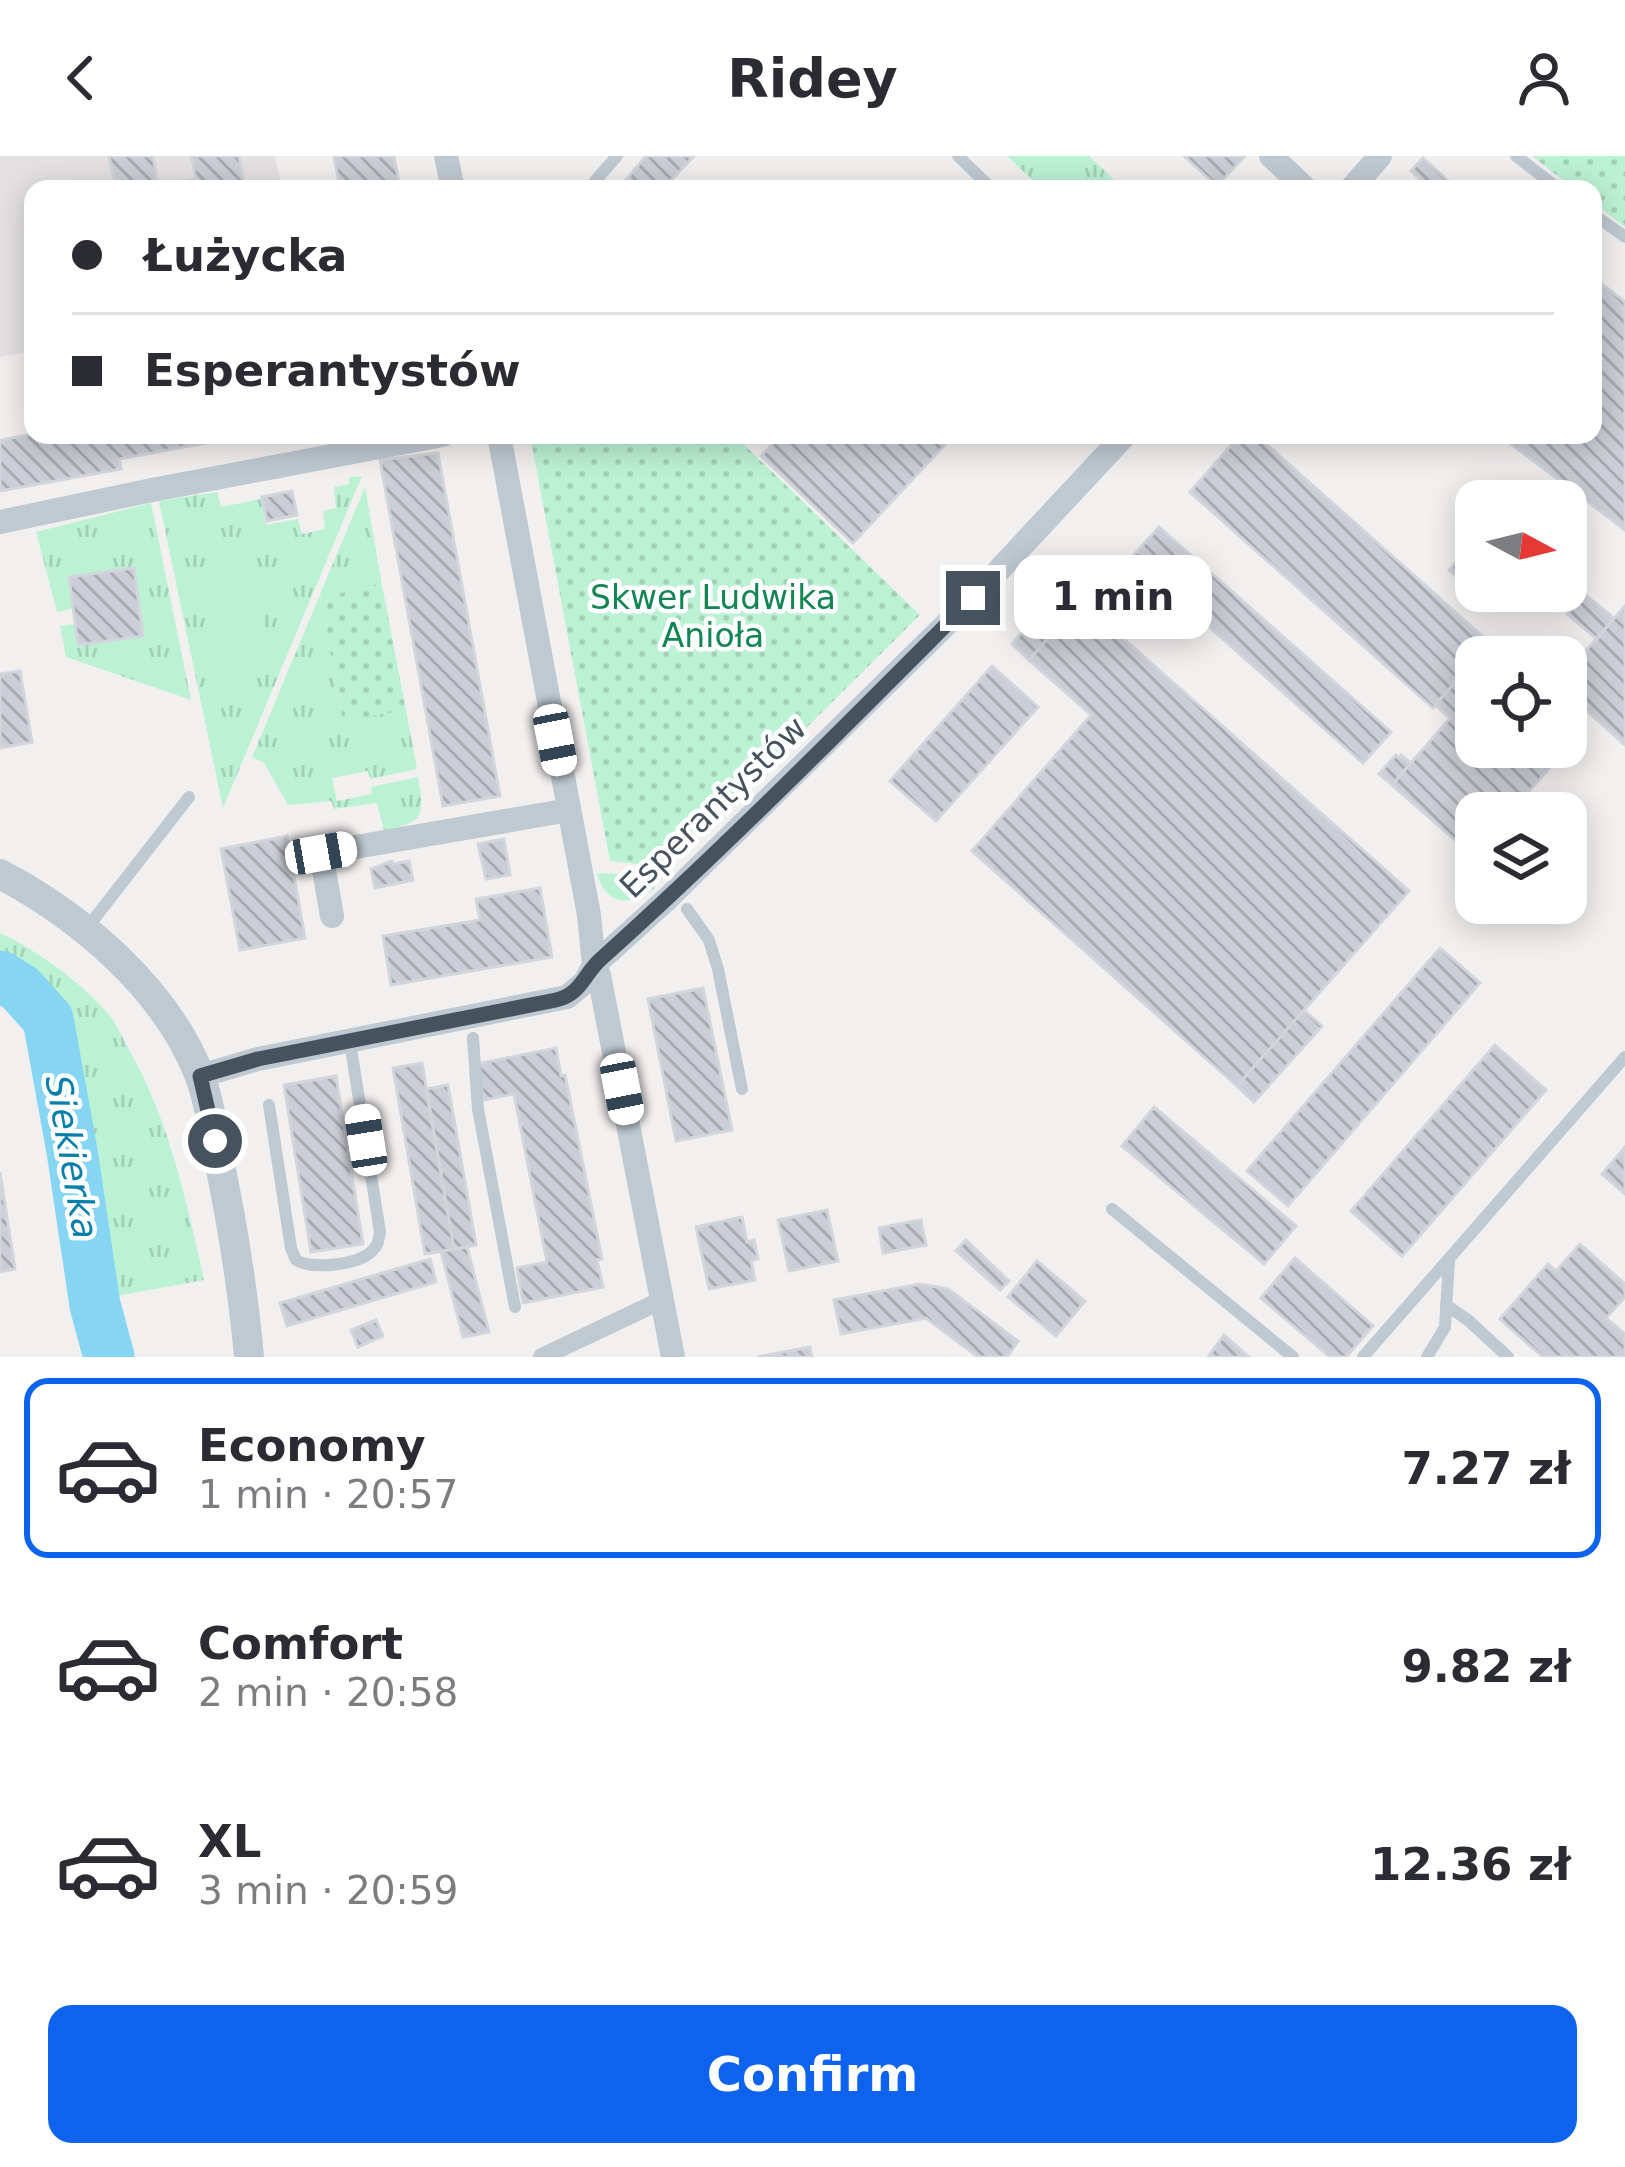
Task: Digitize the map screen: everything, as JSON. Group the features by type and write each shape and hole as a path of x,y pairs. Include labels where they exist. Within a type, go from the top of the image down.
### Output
{"street":[{"path":"1271,156 1296,180"},
{"path":"1359,180 1380,156"},
{"path":"0,522 395,444"},
{"path":"501,444 593,942 593,965 599,975 673,1357"},
{"name":"Esperantystów","path":"200,1076 258,1059 567,998 585,982 593,965 667,899 973,598 1117,444"},
{"path":"332,916 321,853 569,810"},
{"path":"0,874 86,929 151,995 200,1076 224,1182 248,1357"},
{"path":"542,1357 662,1300"}],"lane":[{"path":"596,180 617,156"},
{"path":"958,156 983,180"},
{"path":"1516,156 1547,180"},
{"path":"86,929 189,797"},
{"path":"687,909 709,940 718,969 742,1089"},
{"path":"472,1038 478,1109 514,1307"},
{"path":"269,1105 296,1260 310,1267 364,1256 378,1243 380,1232 350,1042"},
{"path":"1363,1357 1625,1057"},
{"path":"1612,1072 1625,1083"},
{"path":"1112,1209 1293,1357"},
{"path":"1427,1357 1444,1327 1449,1259"},
{"path":"1446,1305 1508,1357"}],"shaded area":[{"path":"0,156 275,156 280,180 24,180 24,353 0,357"}],"green space":[{"path":"1007,156 1089,156 1114,180 1032,180"},
{"path":"1532,156 1625,156 1625,227 1602,209 1602,180 1563,180"},
{"name":"Skwer Ludwika Anioła","path":"532,444 743,444 920,615 666,867 610,861"},
{"path":"362,476 223,808 159,501 217,492 221,507 261,499 266,525 298,519 302,534 325,529 323,511 336,508 334,487 349,484 349,477"},
{"path":"365,487 382,585 320,597 343,720 406,710 417,769 370,779 368,771 332,778 337,801 372,794 371,787 418,777 419,816 384,831 377,803 334,809 331,801 288,805 264,763 252,757"},
{"path":"151,503 191,700 66,657 60,626 75,624 79,645 143,636 134,569 69,577 73,608 57,612 36,532"},
{"path":"254,580 269,669 221,677 206,588"},
{"path":"382,585 406,710 343,721 320,597"},
{"path":"597,874 646,877 655,888 629,900 613,898 601,885"},
{"path":"0,933 74,981 116,1025 166,1133 204,1280 111,1297 78,1113 52,1008 19,973 0,963"}],"building":[{"path":"109,156 153,156 157,180 114,180"},
{"path":"191,156 239,156 243,180 191,180 196,179"},
{"path":"334,156 394,156 398,180 338,180"},
{"path":"646,156 694,156 671,180 626,180"},
{"path":"1184,156 1245,156 1223,180 1210,180"},
{"path":"1423,158 1447,180 1421,180 1411,171"},
{"path":"1602,284 1625,302 1625,530 1587,501 1587,480 1559,480 1511,444 1602,444"},
{"path":"24,436 24,444 200,444 119,459 121,469 0,491 0,440"},
{"path":"772,444 946,444 853,543 761,456"},
{"path":"1232,444 1266,444 1482,636 1455,636 1455,683 1433,708 1190,492"},
{"path":"438,453 500,796 443,806 380,460"},
{"path":"292,491 297,515 267,521 262,497"},
{"path":"1159,527 1391,732 1363,763 1131,558"},
{"path":"134,568 143,636 78,645 69,577"},
{"path":"1065,582 1083,598 1029,660 1012,644"},
{"path":"1587,596 1614,618 1597,639 1567,614 1587,612"},
{"path":"1081,601 1409,891 1237,1086 972,851 1091,715 1029,660"},
{"path":"1625,606 1625,745 1587,711 1587,649"},
{"path":"992,666 1038,707 936,821 890,781"},
{"path":"20,671 32,742 0,748 0,674"},
{"path":"1455,682 1455,768 1549,768 1528,792 1455,792 1455,840 1392,785 1450,718 1435,705"},
{"path":"1396,755 1411,763 1392,785 1379,774"},
{"path":"287,836 305,938 240,950 221,849"},
{"path":"504,839 510,875 486,879 478,844"},
{"path":"409,861 413,880 375,888 371,869"},
{"path":"540,888 552,957 391,985 383,936 480,920 476,899"},
{"path":"1440,948 1480,983 1288,1206 1247,1171"},
{"path":"703,988 732,1130 676,1141 648,999"},
{"path":"1304,1010 1322,1026 1254,1102 1237,1086"},
{"path":"1495,1045 1546,1090 1402,1256 1351,1211"},
{"path":"556,1048 602,1259 597,1260 603,1287 523,1303 517,1268 547,1262 514,1094 484,1100 477,1064"},
{"path":"422,1063 454,1249 425,1254 393,1068"},
{"path":"336,1076 363,1244 311,1252 284,1085"},
{"path":"448,1085 476,1245 454,1249 426,1089"},
{"path":"1154,1107 1296,1226 1264,1264 1122,1146"},
{"path":"1625,1147 1625,1194 1602,1174"},
{"path":"0,1172 15,1269 0,1272"},
{"path":"827,1210 838,1261 789,1271 778,1220"},
{"path":"742,1217 747,1242 754,1240 758,1259 751,1261 755,1280 709,1289 696,1227"},
{"path":"921,1220 926,1245 883,1253 879,1228"},
{"path":"966,1240 1009,1281 1000,1290 956,1251"},
{"path":"1580,1244 1625,1284 1625,1297 1606,1318 1625,1334 1625,1357 1543,1357 1500,1319 1548,1264 1556,1271"},
{"path":"467,1247 489,1332 463,1337 441,1251"},
{"path":"1295,1258 1373,1326 1346,1357 1330,1357 1261,1298"},
{"path":"430,1259 436,1282 287,1326 280,1303"},
{"path":"1037,1261 1085,1301 1056,1336 1008,1297"},
{"path":"920,1284 948,1289 1018,1341 1007,1357 978,1357 926,1318 841,1334 834,1300"},
{"path":"376,1320 383,1336 358,1347 351,1330"},
{"path":"1224,1335 1249,1357 1208,1357"},
{"path":"810,1347 812,1357 757,1357"}],"waterway":[{"name":"Siekierka","path":"0,976 20,988 48,1019 95,1305 109,1357"}],"route":[{"path":"215,1141 200,1076 258,1059 567,998 585,982 593,965 667,899 973,598"}]}
